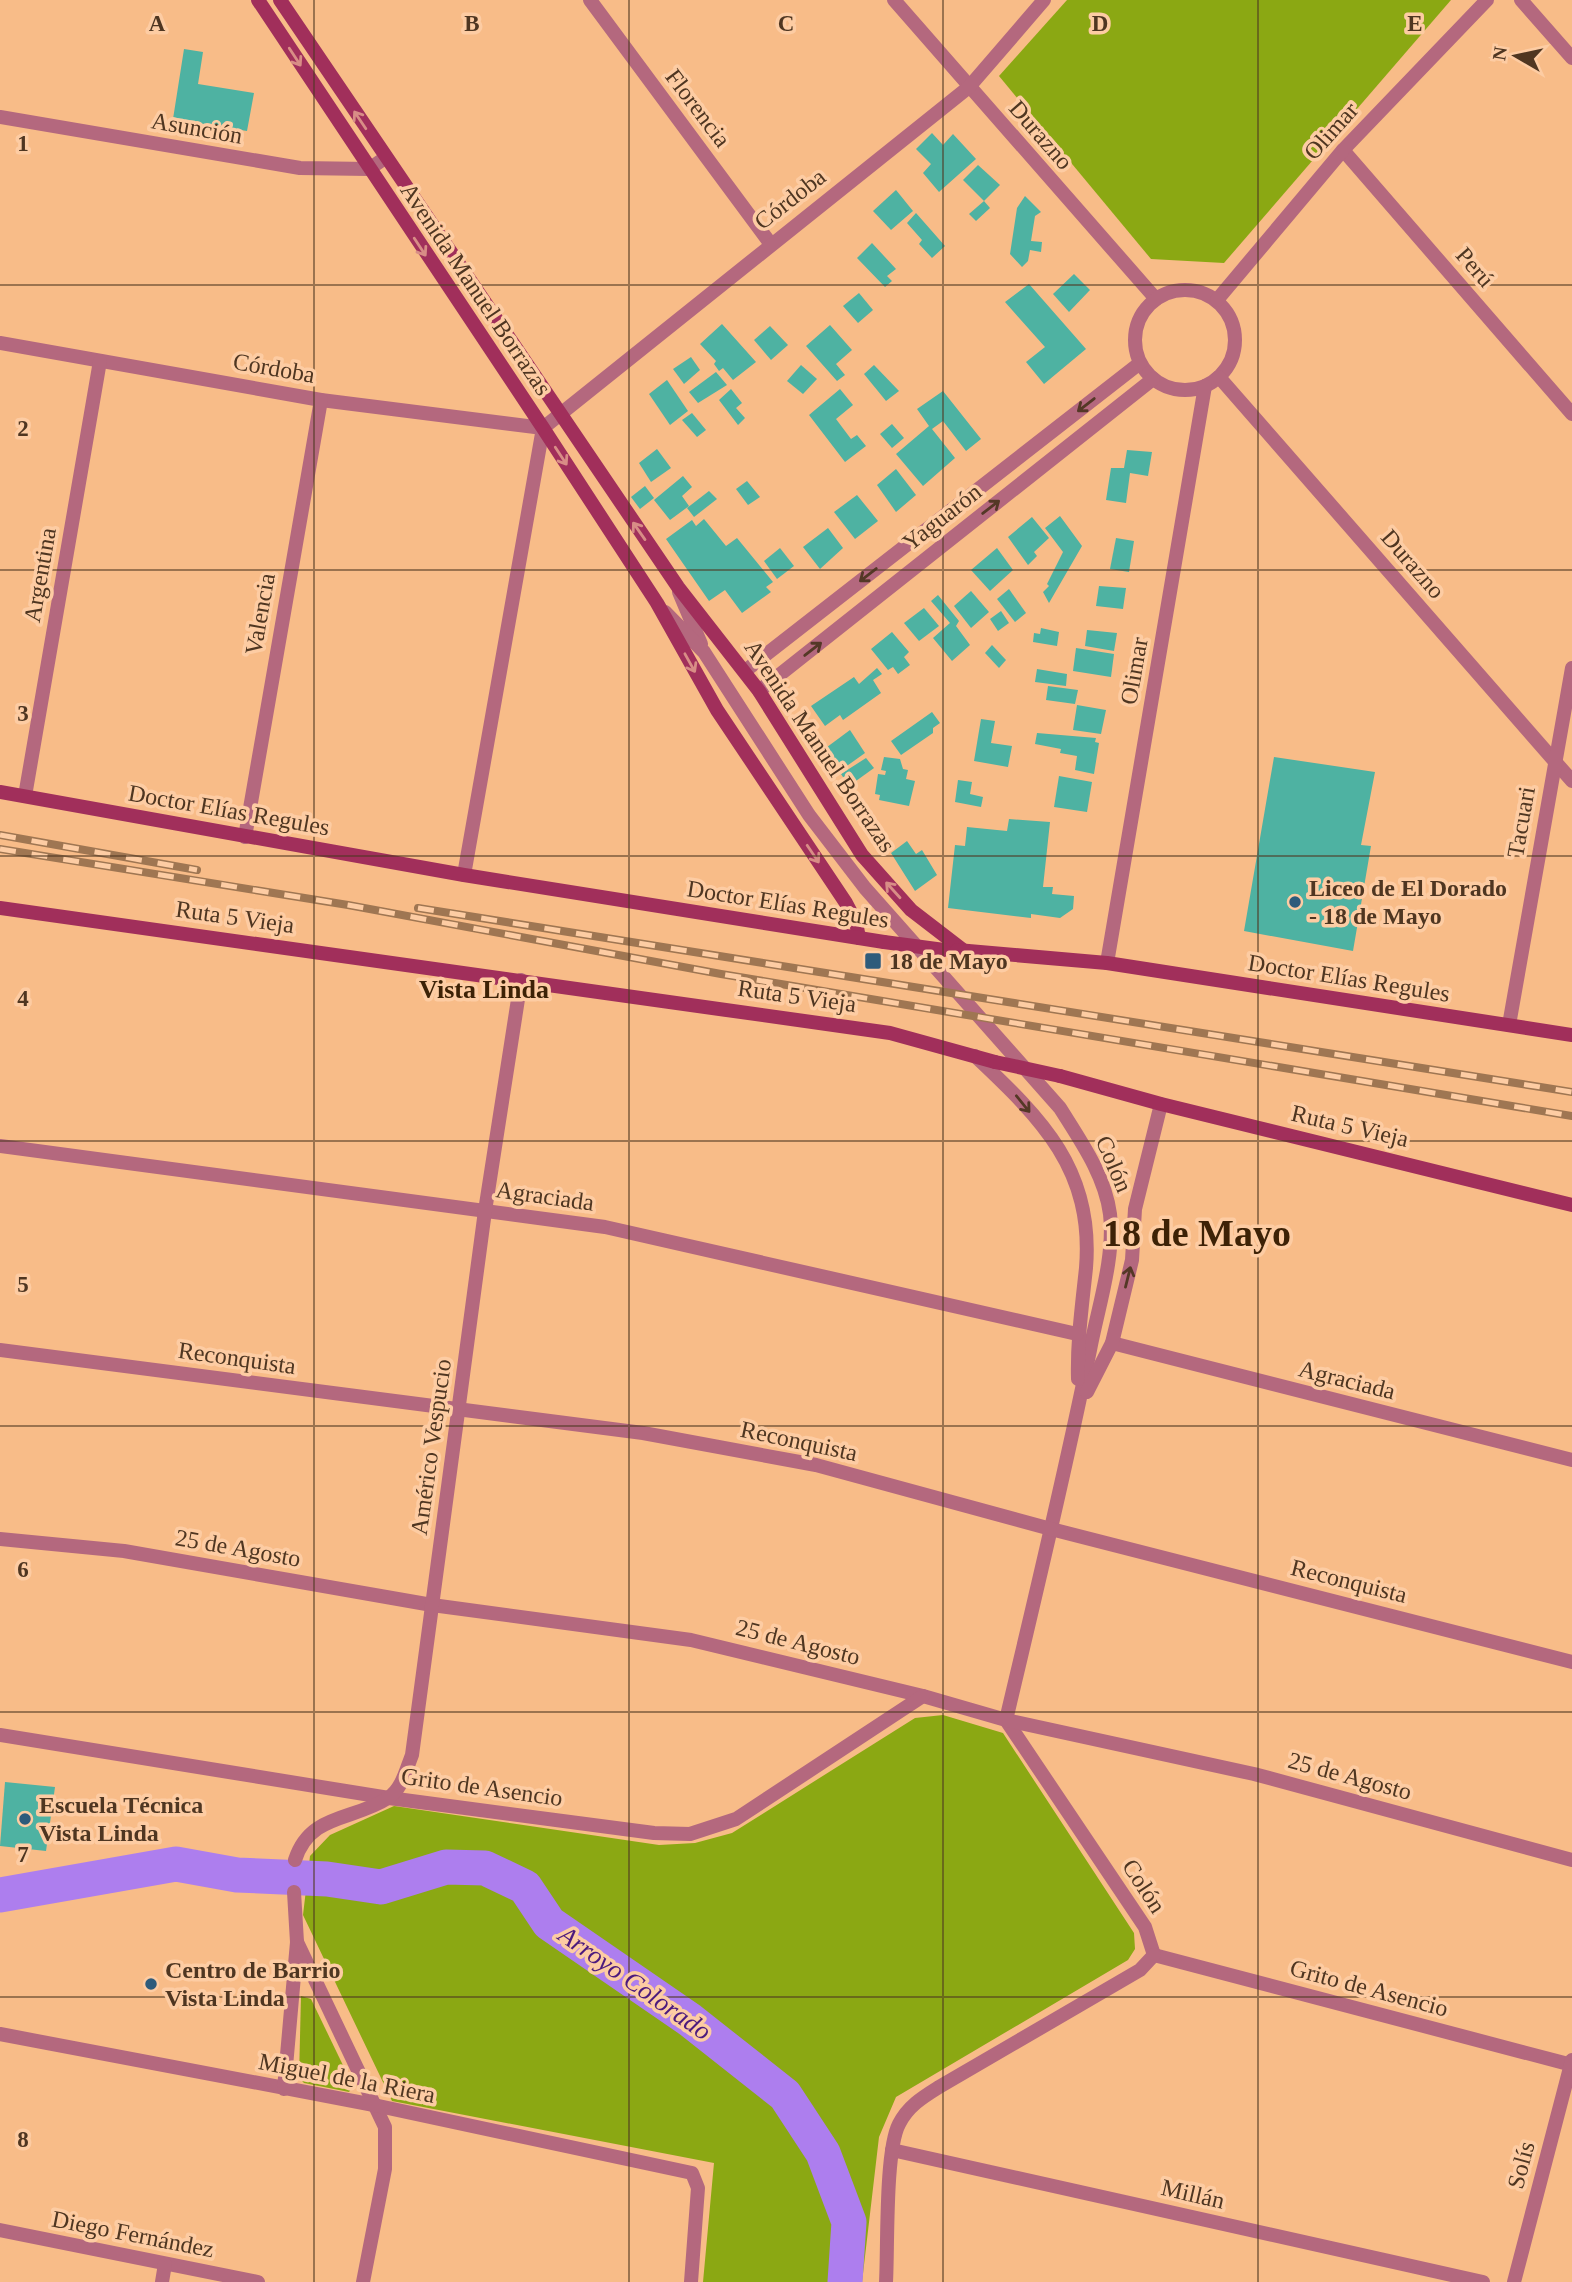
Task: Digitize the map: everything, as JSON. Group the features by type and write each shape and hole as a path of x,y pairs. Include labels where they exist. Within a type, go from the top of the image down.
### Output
{"street":[{"name":"Avenida Manuel Borrazas","path":"258,0 657,603 717,710 846,903 859,938"},
{"name":"Avenida Manuel Borrazas","path":"280,0 678,587 759,691 862,855 911,910 963,950"},
{"name":"Florencia","path":"590,0 770,243"},
{"name":"Durazno","path":"894,0 1156,299"},
{"name":"Córdoba","path":"0,343 321,400 543,428 770,243 969,87 1044,0"},
{"name":"Olimar","path":"1217,300 1343,150 1488,0"},
{"path":"1521,0 1572,58"},
{"name":"Asunción","path":"0,117 300,168 369,169"},
{"name":"Perú","path":"1343,150 1572,414"},
{"path":"369,169 385,158"},
{"path":"1176,290 1197,291 1217,300 1235,329 1235,347 1230,363 1219,377 1205,386 1178,389 1153,379 1140,363 1135,340 1140,317 1156,299 1176,290"},
{"name":"Argentina","path":"25,796 100,361"},
{"name":"Yaguarón","path":"745,671 1140,363"},
{"name":"Durazno","path":"1219,377 1572,782"},
{"name":"Yaguarón","path":"759,691 1153,379"},
{"name":"Olimar","path":"1107,963 1205,386"},
{"name":"Valencia","path":"245,837 321,400"},
{"path":"464,875 543,428"},
{"name":"Avenida Manuel Borrazas","path":"678,587 704,652"},
{"name":"Avenida Manuel Borrazas","path":"657,603 704,652 817,826 865,888 976,1012"},
{"name":"Tacuari","path":"1509,1025 1572,668"},
{"name":"Doctor Elías Regules","path":"0,792 464,875 884,942 944,950 1107,963 1572,1035"},
{"name":"Ruta 5 Vieja","path":"0,908 890,1033 1161,1104 1572,1205"},
{"name":"Américo Vespucio","path":"389,1798 402,1782 412,1755 485,1211 521,980"},
{"name":"Colón","path":"976,1012 1060,1108 1085,1147 1100,1180 1110,1214 1109,1253 1078,1409 1006,1720 1145,1927 1154,1955"},
{"name":"Colón","path":"975,1056 1013,1091 1051,1138 1069,1163 1083,1199 1086,1267 1077,1334 1078,1409"},
{"name":"Colón","path":"1078,1409 1112,1343 1132,1260 1135,1209 1161,1104"},
{"name":"Agraciada","path":"0,1146 605,1227 1077,1334"},
{"name":"Agraciada","path":"1112,1343 1572,1460"},
{"name":"Reconquista","path":"0,1350 643,1433 816,1465 1051,1529 1572,1662"},
{"name":"25 de Agosto","path":"0,1539 124,1551 432,1605 691,1640 923,1696 1006,1720 1254,1774 1572,1860"},
{"name":"Grito de Asencio","path":"0,1735 389,1798 654,1833 690,1834 717,1828 736,1819 923,1696"},
{"path":"295,1860 300,1845 312,1830 389,1798"},
{"path":"284,2089 297,1942 294,1892"},
{"path":"297,1942 385,2127 385,2169 363,2282"},
{"path":"886,2282 892,2150 897,2126 916,2102 1140,1970 1154,1955"},
{"name":"Grito de Asencio","path":"1154,1955 1572,2063"},
{"name":"Miguel de la Riera","path":"0,2034 374,2105 684,2170 692,2173 698,2188 691,2282"},
{"name":"Solís","path":"1514,2282 1572,2063"},
{"name":"Millán","path":"892,2150 1483,2282"},
{"name":"Diego Fernández","path":"0,2230 258,2282"},
{"path":"162,2282 165,2264"}],"green space":[{"path":"1067,0 1451,0 1224,263 1151,259 999,76"},
{"path":"943,1715 1003,1733 1134,1933 1135,1949 1128,1960 896,2097 879,2137 862,2282 703,2282 714,2163 392,2101 303,1915 310,1856 330,1835 394,1806 659,1845 695,1843 732,1833 915,1718"},
{"path":"301,1996 311,1999 353,2086 349,2092 304,2083 299,2078"}],"building":[{"path":"184,49 203,52 198,84 254,93 247,131 173,119"},
{"path":"932,133 943,145 953,134 976,159 939,192 923,173 931,164 916,149"},
{"path":"978,165 1000,185 984,201 963,180"},
{"path":"896,190 913,211 891,230 873,211"},
{"path":"1025,196 1041,212 1035,216 1031,241 1042,242 1041,252 1030,250 1028,261 1022,267 1010,254 1017,208"},
{"path":"984,201 990,208 976,221 969,214"},
{"path":"916,213 945,246 932,258 919,244 922,240 907,223"},
{"path":"872,243 896,269 887,276 892,281 885,287 857,258"},
{"path":"1074,274 1090,290 1069,312 1053,294"},
{"path":"1029,284 1086,349 1044,384 1026,362 1045,347 1005,302"},
{"path":"859,293 873,310 858,323 843,306"},
{"path":"722,324 756,362 733,380 723,368 719,371 714,364 716,361 700,344"},
{"path":"830,325 852,350 836,364 845,375 837,381 806,346"},
{"path":"770,326 788,345 771,360 754,340"},
{"path":"691,357 700,370 684,384 673,369"},
{"path":"801,365 817,379 803,394 787,381"},
{"path":"874,365 899,391 886,401 864,374"},
{"path":"716,372 727,385 698,403 689,392"},
{"path":"667,380 688,411 670,425 649,394"},
{"path":"731,389 742,403 736,408 745,418 738,425 719,400"},
{"path":"840,389 853,405 836,419 851,439 857,435 866,446 845,462 809,415"},
{"path":"943,391 981,439 966,451 943,421 932,429 955,458 923,486 896,454 929,426 917,409"},
{"path":"692,413 706,430 697,437 682,420"},
{"path":"892,424 904,438 892,448 880,434"},
{"path":"657,449 671,468 651,482 639,463"},
{"path":"1127,450 1152,452 1148,476 1130,473 1126,503 1106,500 1111,468 1124,468"},
{"path":"896,469 916,495 896,512 877,485"},
{"path":"683,476 692,487 682,496 689,506 670,520 654,500"},
{"path":"747,481 760,497 748,505 736,489"},
{"path":"645,486 654,498 640,509 631,497"},
{"path":"709,491 717,499 694,517 687,508"},
{"path":"857,495 878,521 855,539 834,512"},
{"path":"1060,516 1082,546 1049,603 1043,592 1049,586 1047,584 1063,552 1045,528"},
{"path":"1032,517 1049,538 1034,552 1037,556 1028,565 1008,537"},
{"path":"704,519 726,546 737,538 773,582 766,587 771,592 742,613 725,590 709,601 666,539 692,520 696,526"},
{"path":"828,528 843,548 820,569 803,547"},
{"path":"1116,538 1134,541 1129,572 1110,569"},
{"path":"780,548 794,566 777,579 764,561"},
{"path":"997,548 1013,570 990,591 971,570"},
{"path":"1099,586 1126,588 1123,609 1096,606"},
{"path":"1009,589 1026,613 1015,622 997,599"},
{"path":"971,591 989,612 971,628 954,606"},
{"path":"938,595 959,621 956,626 970,645 952,661 933,638 950,623 931,601"},
{"path":"924,608 939,626 919,641 904,623"},
{"path":"1001,611 1009,623 998,631 990,619"},
{"path":"1041,628 1059,632 1057,646 1033,642 1034,633 1040,634"},
{"path":"1087,630 1117,633 1114,651 1085,646"},
{"path":"892,632 909,652 904,657 910,665 898,674 893,667 888,670 871,649"},
{"path":"992,645 1006,660 999,668 985,653"},
{"path":"1076,648 1114,654 1111,677 1073,671"},
{"path":"877,668 882,674 873,680 881,693 843,720 840,715 825,726 811,706 854,677 859,684"},
{"path":"1037,669 1067,674 1066,686 1035,682"},
{"path":"1048,686 1078,690 1075,704 1046,700"},
{"path":"1077,705 1106,710 1101,734 1073,730"},
{"path":"932,712 940,723 933,728 933,733 901,755 891,741"},
{"path":"981,719 995,721 991,743 1012,746 1008,767 974,761"},
{"path":"850,730 865,753 830,778 815,756"},
{"path":"1037,733 1096,738 1095,742 1099,743 1094,774 1075,770 1077,756 1060,753 1061,749 1035,744"},
{"path":"884,757 900,759 903,769 908,770 906,779 915,781 909,806 879,800 880,795 875,794 878,774 885,775 886,771 881,770"},
{"path":"1274,757 1375,772 1361,845 1371,846 1353,951 1244,931"},
{"path":"866,758 874,768 849,786 841,774"},
{"path":"1059,776 1092,782 1087,812 1054,807"},
{"path":"958,780 972,782 970,794 983,797 981,807 955,802"},
{"path":"1009,819 1050,822 1043,887 1053,887 1052,894 1074,896 1073,909 1060,918 1031,914 1031,918 948,908 955,845 965,846 967,827 1007,831"},
{"path":"907,841 916,854 922,850 937,875 915,891 891,853"},
{"name":"Escuela Técnica Vista Linda","path":"5,1782 55,1787 46,1851 0,1846"}],"waterway":[{"name":"Arroyo Colorado","path":"0,1895 176,1864 237,1875 327,1879 381,1887 446,1867 485,1868 525,1887 549,1923 690,2020 785,2095 823,2153 849,2222 845,2282"}],"railway":[{"path":"0,835 197,870"},
{"path":"0,849 348,905 721,974 1572,1116"},
{"path":"418,908 1572,1092"}],"place":[{"name":"Liceo de El Dorado - 18 de Mayo","path":"1295,902"},
{"name":"18 de Mayo","path":"873,961"},
{"name":"Escuela Técnica Vista Linda","path":"25,1819"},
{"name":"Centro de Barrio Vista Linda","path":"151,1984"}],"district":[{"name":"Vista Linda","path":"484,989"},
{"name":"18 de Mayo","path":"1197,1233"}]}
